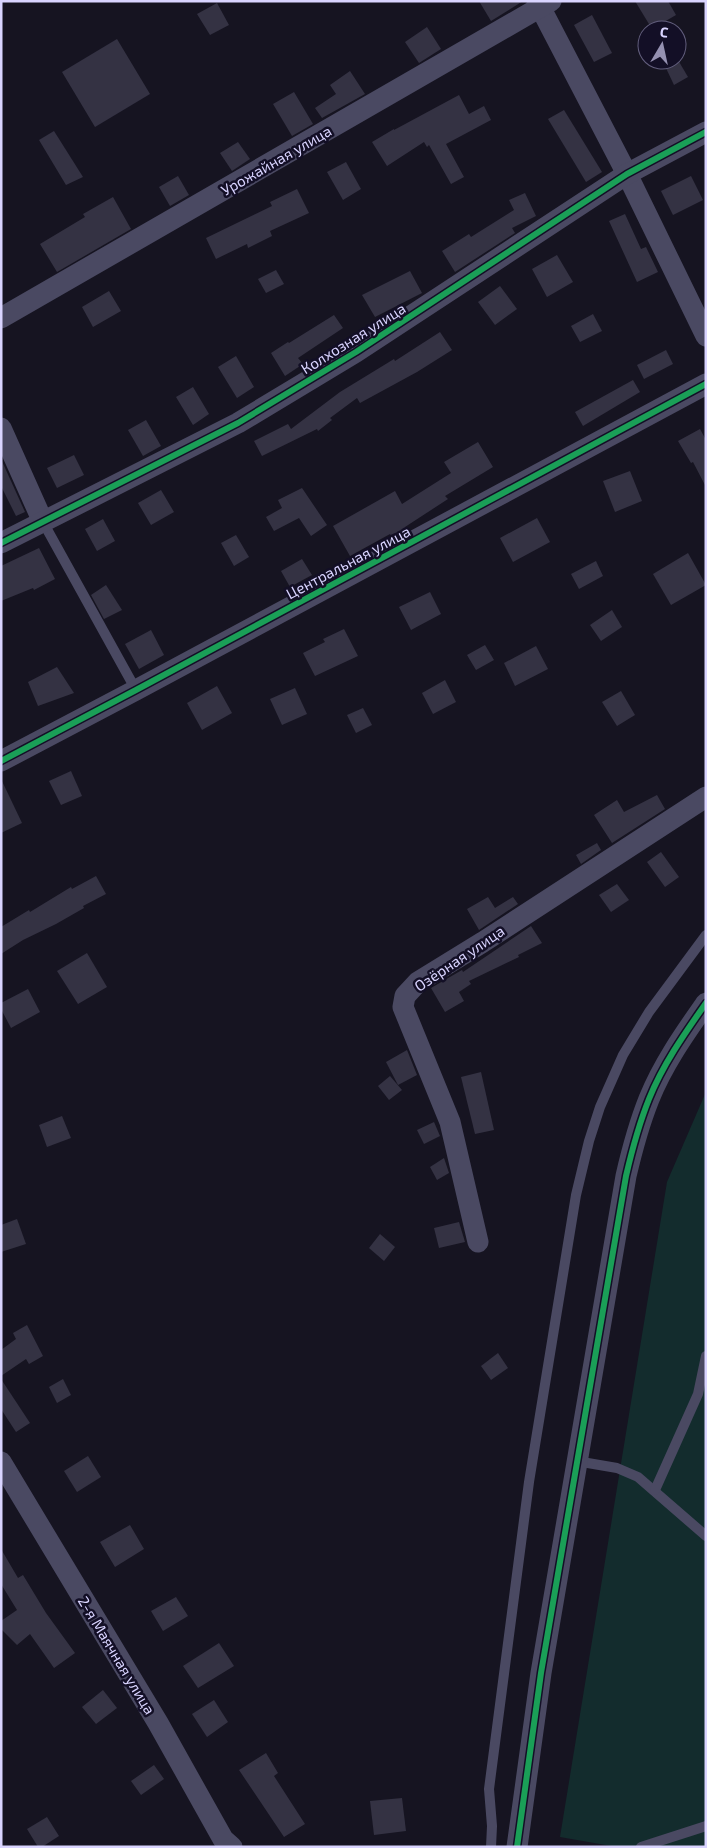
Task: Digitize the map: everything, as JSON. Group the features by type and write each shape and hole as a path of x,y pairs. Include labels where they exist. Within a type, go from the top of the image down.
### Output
{"street":[{"path":"543,3 706,336"},
{"name":"Урожайная улица","path":"1,318 543,3"},
{"name":"Колхозная улица","path":"1,543 238,423 356,352 627,174 706,132"},
{"name":"Центральная улица","path":"1,761 706,384"},
{"path":"1,428 43,522"},
{"name":"Озёрная улица","path":"478,1242 450,1122 403,1007 405,996 418,982 483,942 706,796"},
{"path":"517,1847 542,1663 626,1176 637,1132 650,1097 676,1047 706,1003"},
{"name":"2-я Маячная улица","path":"1,1462 158,1723 223,1839 232,1847"}],"lane":[{"path":"43,522 136,690"},
{"path":"491,1847 492,1826 489,1789 491,1769 529,1482 576,1194 589,1141 600,1107 623,1055 649,1012 706,935"},
{"path":"655,1490 698,1394 706,1356"},
{"path":"576,1461 617,1468 638,1476 706,1536"},
{"path":"641,1847 706,1826"}],"green space":[{"path":"706,1092 706,1847 617,1847 560,1837 667,1182"}],"building":[{"path":"479,1 523,1 491,21"},
{"path":"635,1 668,1 676,15 667,20 647,20"},
{"path":"217,3 229,25 210,35 197,14"},
{"path":"592,15 612,53 594,62 574,25"},
{"path":"427,27 441,49 419,63 405,42"},
{"path":"117,39 150,94 95,127 62,72"},
{"path":"667,70 684,70 688,77 674,85"},
{"path":"350,71 365,94 322,118 315,108 336,94 330,85"},
{"path":"294,92 313,124 292,136 273,104"},
{"path":"459,95 469,114 484,106 491,120 446,144 464,177 451,184 429,145 427,147 424,142 387,166 372,142"},
{"path":"564,110 602,172 586,182 548,119"},
{"path":"54,131 83,177 66,185 39,140"},
{"path":"238,142 250,159 232,171 220,153"},
{"path":"346,162 361,189 343,200 327,172"},
{"path":"178,176 189,195 170,206 159,187"},
{"path":"691,176 703,200 673,215 661,191"},
{"path":"297,189 309,213 270,231 272,236 248,248 247,244 216,259 206,238 272,206 270,202"},
{"path":"525,193 536,216 512,228 515,233 455,272 442,251 469,234 471,237 514,210 509,200"},
{"path":"113,197 131,229 57,272 40,244 85,217 83,214"},
{"path":"625,214 641,249 646,247 658,272 637,282 609,221"},
{"path":"557,255 573,282 547,297 532,269"},
{"path":"276,270 284,284 266,293 258,279"},
{"path":"410,271 422,293 375,317 362,295"},
{"path":"500,286 517,309 495,325 478,302"},
{"path":"109,291 121,311 93,327 82,307"},
{"path":"593,314 602,331 580,342 571,326"},
{"path":"334,315 343,328 298,358 303,364 285,376 271,353"},
{"path":"440,332 452,350 417,372 360,403 357,398 330,418 332,420 318,431 317,429 262,456 254,441 288,424 291,429 340,392 394,359 395,361"},
{"path":"666,350 673,364 644,379 637,365"},
{"path":"236,356 254,387 237,398 218,367"},
{"path":"633,380 640,392 583,426 575,412"},
{"path":"193,387 209,414 193,425 176,397"},
{"path":"146,420 161,446 143,456 128,430"},
{"path":"700,429 706,440 706,487 693,462 691,463 678,441"},
{"path":"478,442 493,467 445,496 448,499 405,527 407,530 392,538 390,534 350,556 333,526 395,491 402,504 451,473 444,462"},
{"path":"74,455 84,475 57,488 47,468"},
{"path":"1,459 25,512 16,516 1,486"},
{"path":"630,471 642,501 615,512 603,481"},
{"path":"302,488 327,525 311,536 299,518 274,531 266,517 282,508 278,500"},
{"path":"161,490 174,512 151,525 138,503"},
{"path":"537,518 550,542 513,562 500,538"},
{"path":"103,519 115,541 97,551 85,529"},
{"path":"236,535 249,557 234,566 221,543"},
{"path":"39,548 55,579 34,590 33,588 1,601 1,566"},
{"path":"688,553 706,585 671,605 653,574"},
{"path":"302,559 312,575 290,587 281,571"},
{"path":"596,561 603,576 579,589 571,574"},
{"path":"106,585 122,610 104,619 91,595"},
{"path":"430,592 441,614 411,630 399,607"},
{"path":"612,610 622,627 601,641 590,625"},
{"path":"344,629 358,656 315,676 303,653 325,642 323,639"},
{"path":"151,630 164,655 139,669 125,644"},
{"path":"485,645 494,660 476,670 467,655"},
{"path":"536,646 548,669 515,686 504,663"},
{"path":"57,667 74,693 38,706 28,682"},
{"path":"445,680 456,702 433,714 422,693"},
{"path":"217,686 232,713 202,730 187,703"},
{"path":"295,688 307,714 282,725 270,699"},
{"path":"621,691 635,715 617,726 602,702"},
{"path":"363,708 372,725 356,733 347,715"},
{"path":"71,771 82,796 61,805 49,781"},
{"path":"1,779 22,823 1,833"},
{"path":"657,795 665,809 612,843 594,815 617,800 624,812"},
{"path":"597,843 601,850 581,864 576,855"},
{"path":"661,852 679,877 665,887 647,862"},
{"path":"96,876 106,894 1,954 1,927 71,887 72,889"},
{"path":"617,884 629,900 611,912 599,895"},
{"path":"488,897 495,908 513,897 518,904 479,930 467,909"},
{"path":"531,926 542,943 518,955 519,957 469,981 471,984 459,992 464,1001 445,1012 431,988 462,970 463,972"},
{"path":"87,953 107,987 78,1004 57,971"},
{"path":"28,989 40,1012 11,1028 1,1009 1,1003"},
{"path":"407,1050 417,1075 398,1085 386,1062"},
{"path":"481,1072 494,1130 475,1134 461,1077"},
{"path":"390,1076 402,1090 389,1100 378,1086"},
{"path":"62,1116 71,1138 47,1147 39,1125"},
{"path":"434,1122 440,1136 424,1144 417,1130"},
{"path":"444,1158 449,1173 437,1180 430,1167"},
{"path":"17,1219 26,1244 1,1252 1,1225"},
{"path":"459,1222 465,1242 439,1248 434,1228"},
{"path":"380,1234 395,1247 384,1261 369,1248"},
{"path":"27,1325 43,1356 29,1364 26,1359 1,1376 1,1350 16,1339 13,1333"},
{"path":"498,1353 508,1368 491,1380 481,1366"},
{"path":"1,1379 30,1423 16,1432 1,1409"},
{"path":"63,1379 71,1395 57,1403 49,1387"},
{"path":"88,1456 101,1477 77,1492 64,1471"},
{"path":"130,1525 144,1549 115,1567 100,1542"},
{"path":"1,1549 18,1578 23,1575 46,1613 75,1653 54,1668 30,1634 17,1645 1,1629 1,1621 17,1610 1,1584"},
{"path":"176,1597 188,1616 163,1631 151,1611"},
{"path":"219,1643 234,1666 198,1688 183,1666"},
{"path":"103,1690 117,1708 96,1724 82,1707"},
{"path":"214,1700 228,1722 207,1737 192,1714"},
{"path":"266,1753 278,1773 274,1776 305,1824 284,1837 239,1770"},
{"path":"154,1765 164,1779 141,1795 131,1781"},
{"path":"402,1798 406,1831 374,1835 370,1801"},
{"path":"47,1817 59,1836 42,1847 38,1847 27,1829"}],"cycle path":[{"path":"1,543 238,423 356,352 627,174 706,132"},
{"path":"1,761 706,384"},
{"path":"517,1847 541,1673 626,1176 645,1108 661,1073 706,1003"}]}
